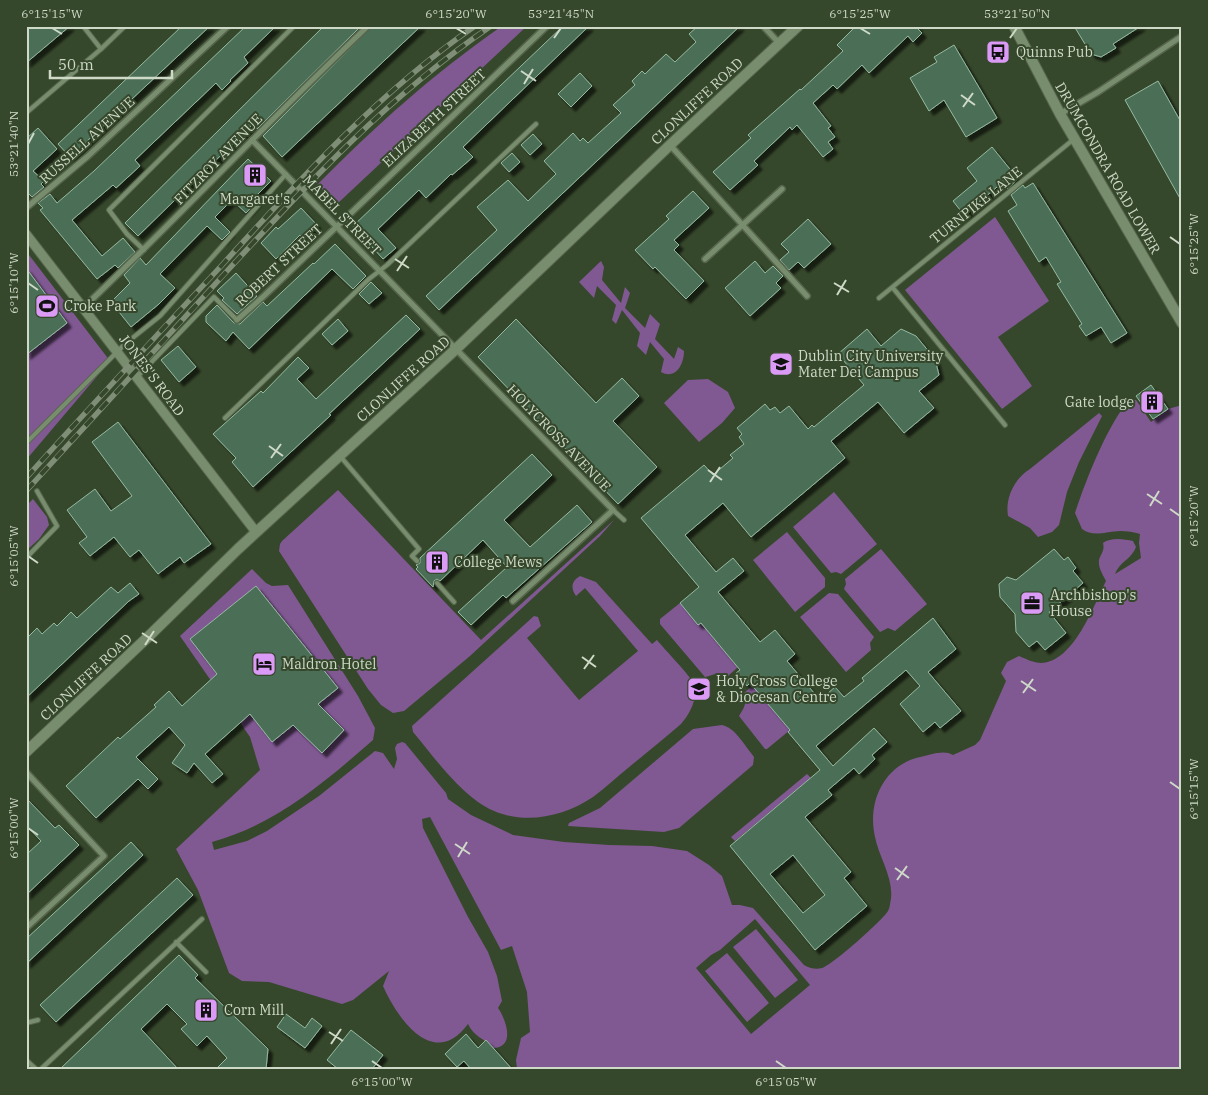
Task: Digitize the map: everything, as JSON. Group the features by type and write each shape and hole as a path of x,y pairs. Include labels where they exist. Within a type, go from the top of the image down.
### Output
{"main road":[{"name":"CLONLIFFE ROAD","path":"26,752 256,532 457,348 798,26"},
{"name":"DRUMCONDRA ROAD LOWER","path":"1014,26 1074,139 1182,322"}],"street":[{"name":"RUSSELL AVENUE","path":"26,208 88,156 228,26"},
{"name":"FITZROY AVENUE","path":"84,308 144,250 301,90 368,26"},
{"name":"ELIZABETH STREET","path":"337,226 547,26"},
{"path":"763,26 779,44"},
{"path":"1060,114 1094,95 1182,36"},
{"name":"MABEL STREET","path":"252,140 457,348"},
{"path":"670,145 807,296"},
{"path":"705,259 782,189"},
{"name":"ROBERT STREET","path":"237,320 337,226"},
{"name":"JONES'S ROAD","path":"26,234 256,532"},
{"name":"HOLYCROSS AVENUE","path":"457,348 613,510 513,601"},
{"path":"26,772 104,856 26,928"}],"lane":[{"path":"83,26 101,49"},
{"path":"26,113 125,26"},
{"path":"144,250 127,234 109,210 294,26"},
{"path":"225,418 369,279 381,270 536,124"},
{"name":"TURNPIKE LANE","path":"879,298 1074,139"},
{"path":"26,443 118,352 160,316 286,174"},
{"path":"893,288 1005,425"},
{"path":"137,377 214,297 237,320"},
{"path":"340,456 419,549 412,556 417,561"},
{"path":"26,558 56,526 37,491"},
{"path":"613,510 624,520"},
{"path":"437,583 454,602"},
{"path":"41,1069 202,919"},
{"path":"176,942 206,972"},
{"path":"26,1023 38,1020"},
{"path":"26,1060 36,1069"}],"shaded area":[{"path":"502,26 527,26 337,204 317,185 405,101"},
{"path":"995,217 1049,301 998,337 1032,386 1002,409 905,290"},
{"name":"Croke Park","path":"26,251 110,361 26,460"},
{"path":"601,261 604,267 602,280 621,303 625,287 630,293 625,308 645,328 650,314 660,324 655,339 674,359 678,347 684,351 683,361 675,372 666,374 661,372 664,359 650,342 646,355 637,346 640,333 622,310 616,324 612,320 616,305 597,286 594,298 579,282"},
{"path":"708,379 728,392 735,408 722,423 699,442 664,403 688,380"},
{"path":"1130,400 1136,400 1151,422 1168,409 1182,405 1182,1069 517,1069 516,1060 521,1038 530,1032 527,992 512,946 501,950 430,817 422,819 423,828 488,952 497,976 502,1001 498,1008 504,1019 507,1032 505,1043 500,1047 493,1048 473,1032 468,1024 455,1037 442,1042 430,1041 418,1035 398,1013 383,986 389,971 353,1000 342,1004 269,982 242,981 229,973 198,890 176,849 260,770 250,737 180,636 252,569 266,583 272,586 288,585 358,696 375,728 373,740 318,786 257,825 212,842 214,850 247,841 267,831 319,796 375,751 383,753 394,769 397,759 395,748 397,744 402,742 405,743 446,793 448,799 471,815 513,835 564,842 652,846 687,851 722,876 732,905 753,908 804,965 820,969 835,960 888,911 891,887 877,845 873,824 876,798 888,777 907,761 937,753 945,752 953,755 975,745 980,740 1006,681 1001,673 1007,662 1019,656 1038,663 1053,660 1073,643 1089,617 1106,581 1099,563 1103,543 1114,539 1126,540 1133,541 1136,547 1132,555 1119,566 1115,574 1141,558 1140,534 1123,531 1096,534 1087,532 1082,529 1075,513 1098,454 1122,409","holes":["755,919 810,985 751,1034 696,968"]},
{"path":"1099,413 1102,416 1079,462 1067,492 1059,525 1052,532 1038,537 1030,528 1008,516 1008,502 1012,489 1024,473"},
{"path":"338,490 481,640 614,520 600,536 470,656 404,711 393,713 381,705 368,689 279,551 282,541"},
{"path":"834,492 877,544 841,574 831,573 793,527"},
{"path":"33,499 47,517 49,525 39,539 26,551 26,506"},
{"path":"787,532 825,578 825,587 795,612 753,560"},
{"path":"881,549 927,604 895,631 888,628 880,632 844,589 845,579"},
{"path":"580,576 596,582 652,644 657,640 682,668 691,679 695,688 693,705 681,724 597,794 580,805 566,811 536,818 506,815 478,802 460,787 413,732 412,726 534,616 538,617 541,626 527,638 579,700 638,651 585,588 576,596 573,584"},
{"path":"829,593 838,594 874,637 870,643 871,650 846,672 800,617"},
{"path":"680,603 701,623 738,667 728,676 719,673 705,677 660,624 660,619"},
{"path":"753,685 790,730 767,749 765,749 739,716 744,708 743,694"},
{"path":"722,725 731,729 742,741 754,757 753,765 679,828 664,832 568,826 569,823 600,808 693,729"},
{"path":"807,774 811,778 735,841 731,837"},
{"path":"756,929 798,980 775,998 733,947"},
{"path":"727,953 769,1003 747,1022 705,971"}],"building":[{"path":"26,26 70,26 26,63"},
{"path":"182,26 210,26 70,157 58,144"},
{"path":"246,26 276,26 244,57 248,63 222,90 216,83 135,160 140,166 116,188 113,185 72,220 102,256 123,238 135,252 118,268 115,265 97,279 40,210 43,208 38,203 50,194 57,203 94,171"},
{"path":"324,26 361,26 257,129 252,125 138,236 125,223"},
{"path":"372,26 421,26 282,157 263,136"},
{"path":"563,26 589,26 463,147 473,157 451,174 426,198 419,190 378,229 396,248 383,259 353,226"},
{"path":"698,26 740,26 439,310 426,296 497,230 477,207 508,180 528,201 556,174 544,161 573,133 580,141 583,138 588,143 621,113 613,105 635,85 632,81 642,71 645,74 666,54 675,62 696,42 689,34"},
{"path":"856,26 918,26 917,28 922,33 913,42 908,36 869,73 862,65 837,89 833,85 813,103 831,126 828,128 835,137 828,142 833,149 823,157 797,125 792,130 790,127 754,161 758,165 730,190 713,172 751,138 748,135 843,51 837,45"},
{"path":"1074,26 1141,26 1113,44 1116,48 1101,57 1091,54"},
{"path":"954,45 997,118 966,137 944,100 929,111 910,78 937,62 934,57"},
{"path":"580,73 592,86 571,107 558,94"},
{"path":"1158,81 1182,124 1182,202 1125,100"},
{"path":"38,128 57,149 33,171 44,181 41,184 44,187 32,197 26,191 26,139"},
{"path":"533,134 542,144 530,155 521,145"},
{"path":"992,147 1018,179 1007,189 1003,182 964,215 953,201 977,181 967,168"},
{"path":"512,153 520,162 509,172 501,163"},
{"path":"248,159 271,181 254,198 257,201 246,213 232,200 215,217 230,232 222,240 207,226 160,274 175,288 131,327 111,302 130,283 124,275 140,258 146,265"},
{"path":"1033,183 1127,333 1111,343 1101,327 1086,336 1079,326 1082,324 1057,284 1061,282 1046,257 1039,262 1008,211 1017,205 1011,195 1023,185 1025,188"},
{"path":"693,191 709,208 674,240 679,245 674,250 704,281 686,299 655,267 653,269 635,250 669,219 666,216"},
{"path":"301,208 317,225 303,239 300,235 276,259 261,243 276,227 278,229"},
{"path":"808,219 831,244 804,268 798,262 789,270 780,260 789,252 781,244"},
{"path":"335,244 366,276 353,289 332,269 249,349 233,332 226,341 206,322 206,316 217,305 234,323 240,324 263,302 267,306"},
{"path":"755,261 765,273 773,266 783,276 776,283 781,288 750,316 725,288"},
{"path":"26,268 67,323 26,355"},
{"path":"236,273 257,296 237,314 222,300 224,298 217,291"},
{"path":"371,282 382,293 369,304 359,294"},
{"path":"406,315 420,329 253,487 232,462 236,458 213,434 261,391 263,393 298,357 309,368 297,379 316,399"},
{"path":"338,319 348,331 332,345 322,334"},
{"path":"516,319 596,403 622,378 639,396 613,421 657,467 618,504 478,357"},
{"path":"867,329 881,346 901,329 916,336 935,359 939,375 919,391 934,408 904,433 878,402 831,441 845,458 751,537 723,503 685,535 716,572 733,558 744,571 718,592 760,642 775,630 795,654 787,661 820,700 835,687 844,697 864,681 862,678 933,618 956,649 928,672 961,711 940,728 935,722 923,732 900,704 920,686 906,670 816,746 833,766 874,728 887,742 872,755 875,759 859,774 854,768 828,790 832,795 805,817 851,872 844,878 867,906 815,950 730,846 820,770 788,732 790,730 750,683 747,686 736,673 740,670 701,623 698,625 680,603 699,587 641,518 704,465 713,475 733,458 730,455 744,444 739,437 742,434 737,428 765,404 770,410 775,407 780,413 789,406 808,429 812,425 814,427 864,385 838,354","holes":["793,855 825,895 803,913 770,874"]},
{"path":"178,346 196,367 179,382 161,360"},
{"name":"Gate lodge","path":"1151,385 1168,409 1153,419 1136,396"},
{"path":"118,422 211,544 184,563 180,557 158,574 139,550 130,557 114,537 90,556 79,543 87,537 67,510 95,489 111,511 132,496 92,442"},
{"path":"532,454 552,475 504,520 530,547 577,505 592,522 506,598 503,595 471,625 458,612 507,567 483,540 440,581 437,579 434,581 433,587 416,569 418,567 416,565 420,563 420,558"},
{"name":"Archbishop's House","path":"1054,549 1064,560 1068,557 1076,568 1073,571 1083,583 1049,612 1066,633 1045,650 1037,641 1029,647 1016,632 1015,614 1000,597 999,584 1007,577 1016,580"},
{"path":"130,583 139,594 129,601 26,698 26,639 37,628 42,634 54,623 57,626 71,612 77,618 111,587 118,593"},
{"path":"256,586 338,688 318,704 344,730 322,753 293,725 272,742 250,714 205,754 223,774 212,783 194,763 187,773 172,763 185,745 169,727 136,757 158,779 148,789 138,779 96,818 66,786 118,737 120,739 156,707 154,705 169,691 182,706 217,674 190,639"},
{"path":"26,798 55,828 59,825 79,845 26,895 26,855 41,841 26,825"},
{"path":"131,842 143,855 26,964 26,939"},
{"path":"177,878 193,895 56,1022 40,1005"},
{"name":"Corn Mill","path":"179,955 198,975 195,978 268,1049 266,1069 216,1069 227,1058 207,1036 197,1046 181,1029 187,1024 167,1004 141,1029 178,1069 60,1069"},
{"path":"286,1014 305,1028 312,1018 322,1026 305,1048 277,1027"},
{"path":"351,1030 383,1055 372,1069 338,1069 327,1060"},
{"path":"466,1034 478,1048 486,1040 512,1069 471,1069 464,1061 457,1067 445,1054"}],"railway":[{"path":"26,478 312,168 406,79 475,26"},
{"path":"26,491 320,172 352,140 419,80 491,26"}],"place":[{"name":"Quinns Pub","path":"998,52"},
{"name":"Margaret's","path":"255,175"},
{"name":"Croke Park","path":"47,306"},
{"name":"Dublin City University Mater Dei Campus","path":"781,364"},
{"name":"Gate lodge","path":"1152,402"},
{"name":"College Mews","path":"437,562"},
{"name":"Archbishop's House","path":"1032,603"},
{"name":"Maldron Hotel","path":"264,664"},
{"name":"Holy Cross College & Diocesan Centre","path":"699,689"},
{"name":"Corn Mill","path":"206,1010"}]}
